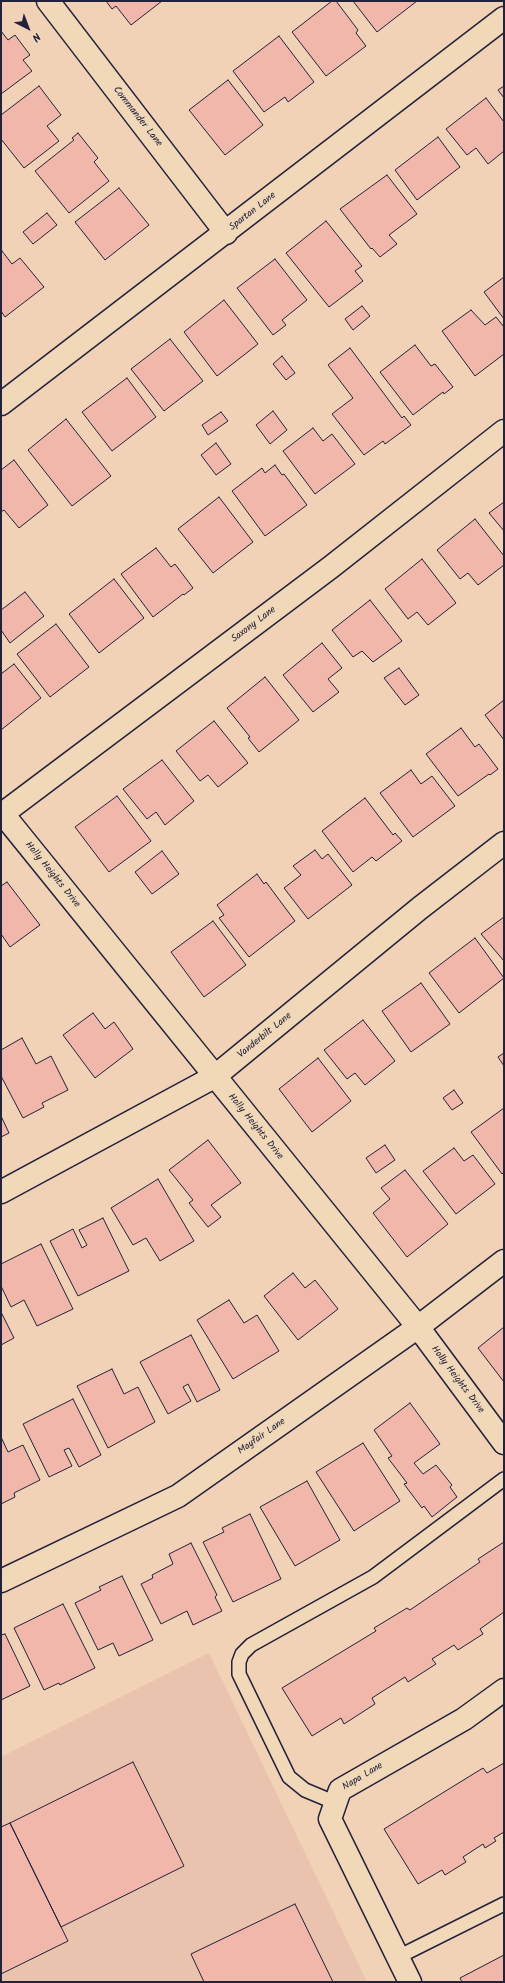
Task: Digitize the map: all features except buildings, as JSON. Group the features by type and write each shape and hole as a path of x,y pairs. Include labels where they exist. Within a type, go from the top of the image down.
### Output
{"street":[{"name":"Commander Lane","path":"48,1 226,233"},
{"name":"Spartan Lane","path":"1,404 226,233 504,18"},
{"name":"Saxony Lane","path":"2,814 331,567 504,432"},
{"name":"Holly Heights Drive","path":"2,814 418,1327 504,1443"},
{"name":"Vanderbilt Lane","path":"1,1192 214,1077 420,908 504,843"},
{"name":"Mayfair Lane","path":"1,1581 178,1496 418,1327 504,1261"},
{"name":"Napa Lane","path":"410,1982 330,1819 340,1790 464,1719 504,1690"}],"lane":[{"path":"336,1803 305,1790 289,1777 239,1674 239,1662 242,1654 251,1645 373,1577 504,1479"},
{"path":"398,1957 504,1904"}],"shaded area":[{"path":"209,1653 367,1982 1,1982 1,1757"}]}
